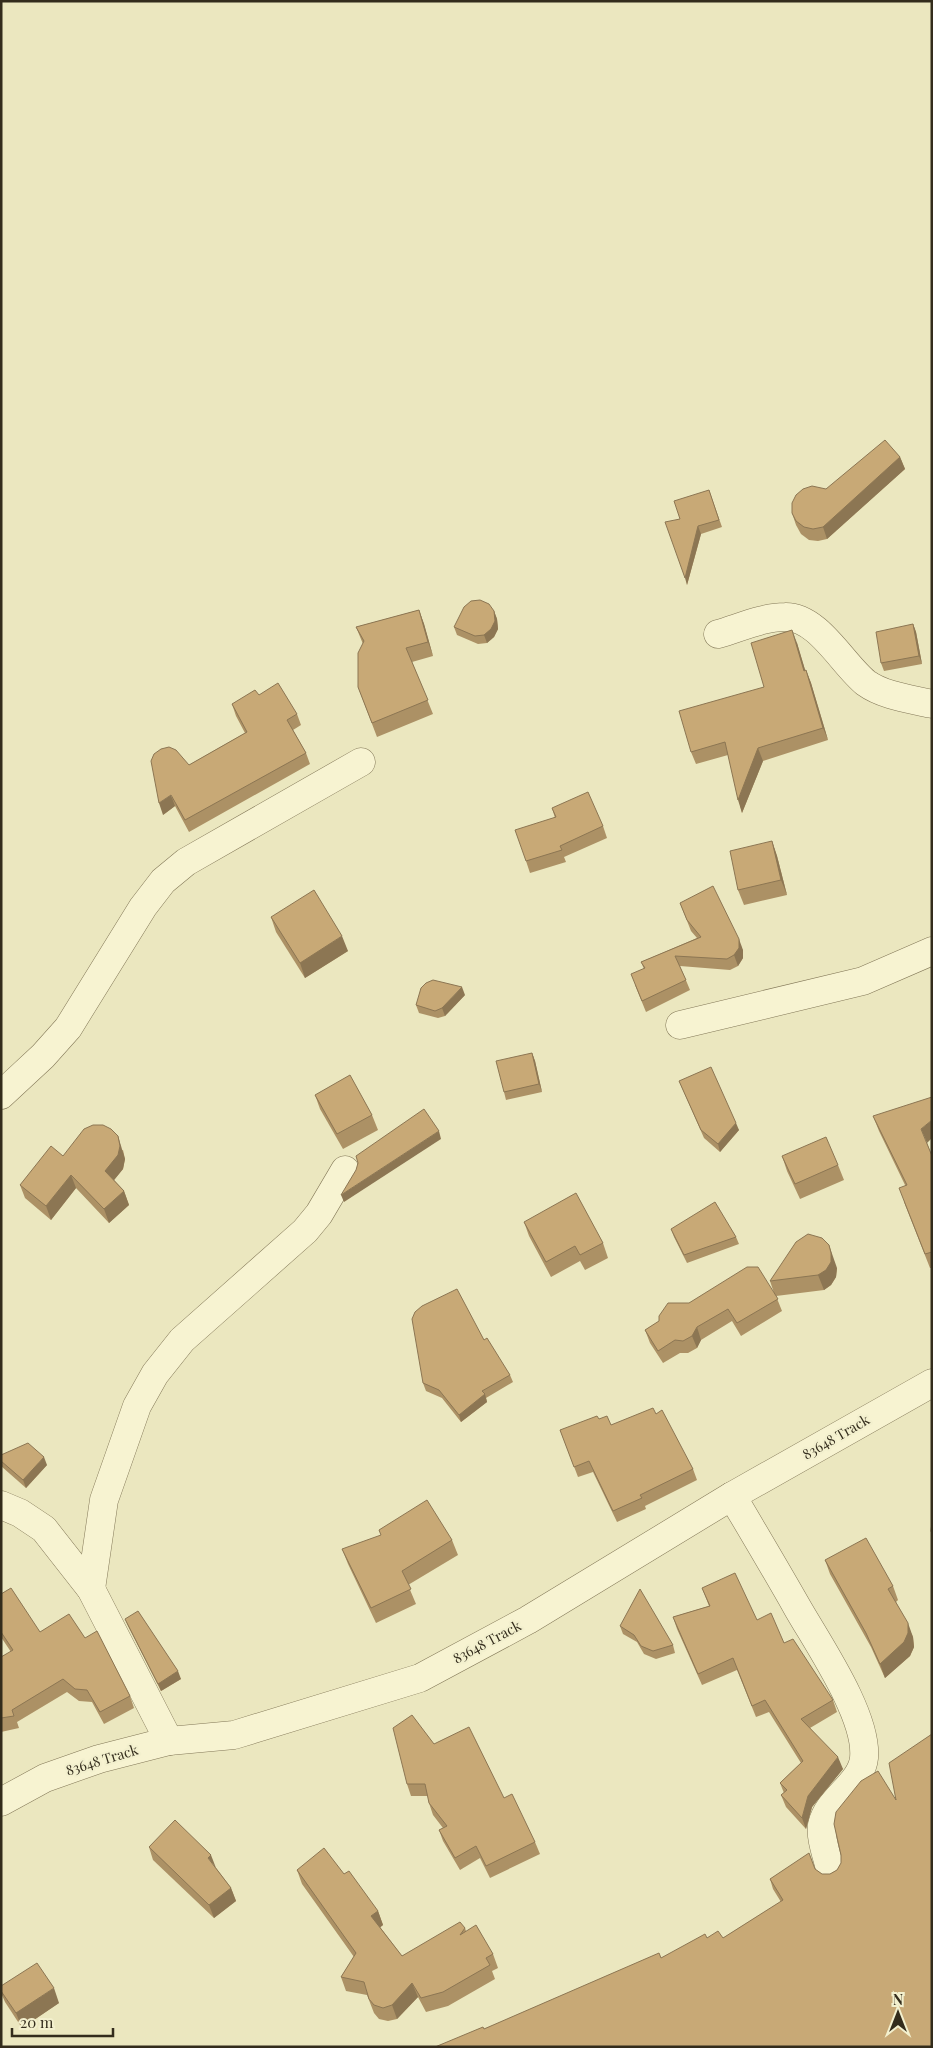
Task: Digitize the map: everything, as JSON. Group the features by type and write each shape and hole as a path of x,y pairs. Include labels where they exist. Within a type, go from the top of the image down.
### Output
{"street":[{"path":"718,634 786,617 804,621 826,640 867,683 888,694 932,704"},
{"path":"1,1095 43,1056 68,1028 143,907 163,881 186,862 361,762"},
{"path":"680,1025 808,996 863,981 932,951"},
{"path":"92,1589 104,1500 137,1406 155,1374 182,1340 305,1231 319,1214 345,1170"},
{"name":"83648 Track","path":"1,1802 45,1778 99,1759 169,1741 234,1735 420,1678 528,1620 732,1496 932,1383"},
{"path":"732,1496 836,1674 858,1722 864,1758 860,1772 836,1801 822,1825 830,1869"},
{"path":"1,1505 20,1513 44,1529 92,1589 169,1741"}],"building":[{"path":"885,440 900,457 823,527 813,529 804,527 796,521 792,513 792,503 796,495 803,489 812,486 826,489"},
{"path":"709,490 719,520 698,526 685,578 665,522 680,519 674,501"},
{"path":"480,600 489,604 494,611 495,621 491,629 484,635 475,636 454,627 464,607 471,601"},
{"path":"419,610 428,642 406,648 428,700 372,723 358,687 358,653 364,641 356,627"},
{"path":"913,624 919,656 881,663 876,632"},
{"path":"792,630 823,728 758,748 738,800 725,742 691,752 679,711 764,687 751,643"},
{"path":"278,683 297,714 287,720 306,753 185,820 171,795 159,803 151,761 154,754 161,749 169,747 176,750 189,765 247,732 232,704 255,690 259,695"},
{"path":"588,792 603,826 560,846 562,850 526,861 515,830 556,817 552,808"},
{"path":"772,841 781,880 738,890 730,851"},
{"path":"713,886 739,939 739,948 734,955 727,959 675,956 686,980 642,1001 631,974 645,968 641,962 701,937 687,920 680,903"},
{"path":"314,890 342,936 300,963 271,917"},
{"path":"433,980 462,987 442,1008 435,1011 416,1005 421,988"},
{"path":"532,1053 539,1084 504,1092 496,1061"},
{"path":"711,1067 736,1123 718,1144 701,1130 679,1081"},
{"path":"350,1075 372,1115 337,1134 315,1095"},
{"path":"932,1097 932,1120 921,1129 932,1156 932,1252 925,1254 899,1188 907,1185 873,1116"},
{"path":"424,1109 439,1131 341,1195 356,1170 358,1163 356,1156"},
{"path":"93,1125 103,1125 111,1129 118,1136 120,1146 118,1155 105,1171 124,1191 104,1209 71,1175 46,1206 20,1185 51,1146 63,1156 84,1129"},
{"path":"826,1137 838,1165 795,1184 782,1156"},
{"path":"576,1193 603,1243 580,1255 575,1246 546,1262 524,1222"},
{"path":"715,1202 736,1237 684,1255 671,1229"},
{"path":"808,1234 822,1238 829,1245 831,1262 826,1270 818,1275 770,1281 796,1242"},
{"path":"747,1267 758,1267 778,1299 737,1323 728,1309 697,1327 692,1336 683,1341 675,1340 658,1351 645,1330 659,1321 659,1316 668,1303 689,1303"},
{"path":"457,1289 484,1340 487,1338 510,1375 482,1391 485,1394 459,1415 439,1390 423,1383 412,1319 415,1312 422,1306"},
{"path":"653,1408 656,1414 662,1410 693,1469 640,1495 642,1498 613,1511 589,1461 574,1467 560,1430 597,1416 599,1419 607,1416 611,1425"},
{"path":"28,1443 44,1457 23,1480 1,1461 1,1455"},
{"path":"427,1500 452,1540 402,1571 411,1589 371,1608 342,1549 381,1535 379,1530"},
{"path":"866,1538 893,1586 888,1589 908,1623 908,1633 904,1642 880,1664 866,1633 825,1560"},
{"path":"735,1573 757,1620 771,1613 784,1643 793,1639 833,1700 801,1719 838,1757 808,1796 802,1818 781,1795 787,1790 780,1783 803,1761 765,1700 752,1706 733,1658 698,1674 673,1617 710,1606 702,1588"},
{"path":"11,1588 40,1632 69,1614 85,1638 97,1631 130,1696 100,1712 87,1690 75,1689 63,1679 12,1710 14,1716 1,1718 1,1657 13,1650 1,1632 1,1594"},
{"path":"640,1589 673,1645 653,1651 641,1646 634,1635 620,1626"},
{"path":"138,1611 178,1671 158,1684 125,1619"},
{"path":"412,1715 434,1744 469,1727 504,1798 512,1794 535,1842 486,1866 476,1846 455,1858 439,1830 447,1826 429,1803 425,1784 407,1784 393,1728"},
{"path":"932,1734 932,2047 435,2047 483,2027 484,2029 659,1953 661,1958 705,1934 707,1938 718,1931 723,1938 783,1900 770,1879 809,1853 815,1869 822,1874 830,1874 837,1870 841,1863 841,1855 834,1824 836,1812 861,1781 878,1771 896,1800 889,1763"},
{"path":"175,1820 211,1855 208,1858 231,1888 209,1905 149,1847"},
{"path":"324,1848 344,1874 349,1871 378,1911 371,1916 402,1956 460,1922 465,1928 460,1935 476,1925 493,1954 486,1958 490,1965 443,1992 421,1998 412,1983 392,2005 383,2008 374,2005 369,1999 364,1982 341,1977 356,1953 297,1870"},
{"path":"37,1963 54,1988 16,2013 1,1991 1,1986"}]}
